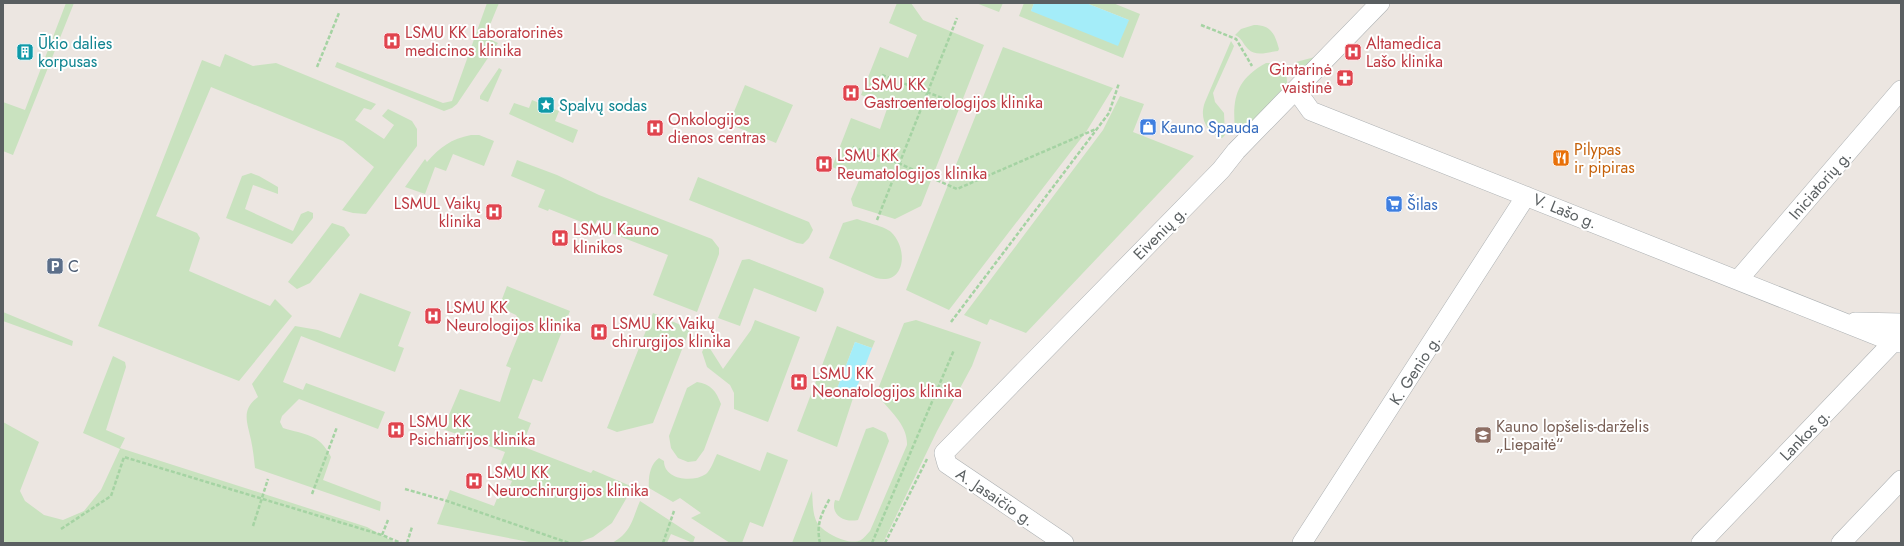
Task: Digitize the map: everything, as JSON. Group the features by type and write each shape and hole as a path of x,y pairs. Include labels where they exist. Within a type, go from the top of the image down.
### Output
{"street":[{"name":"Eivenių g.","path":"947,464 944,453 1216,176 1236,152 1380,3"},
{"name":"V. Lašo g.","path":"1296,90 1311,111 1897,343"},
{"name":"Iniciatorių g.","path":"1738,280 1901,90"},
{"name":"K. Genio g.","path":"1302,543 1526,196"},
{"name":"V. Lašo g.","path":"1843,322 1901,323"},
{"name":"Lankos g.","path":"1701,543 1897,343 1901,323"},
{"name":"A. Jasaičio g.","path":"947,464 1064,543"},
{"path":"1841,543 1901,480"}],"path":[{"path":"317,67 339,13"},
{"path":"877,220 957,18"},
{"path":"1202,25 1236,39 1252,66"},
{"path":"882,75 970,109"},
{"path":"950,322 1109,113 1119,83"},
{"path":"853,147 957,189 1097,128"},
{"path":"872,543 954,350"},
{"path":"312,494 337,427"},
{"path":"885,543 930,454"},
{"path":"61,529 111,496 124,457 382,535 398,543"},
{"path":"253,526 268,479"},
{"path":"405,489 447,501 568,543"},
{"path":"820,543 818,530 822,514 830,498"},
{"path":"663,543 674,510"},
{"path":"382,535 388,520"},
{"path":"407,543 412,527"}],"green space":[{"path":"66,3 74,3 13,155 3,151 3,102 25,110"},
{"path":"487,3 499,3 485,37 498,43 457,104 452,108 444,111 335,67 337,62 443,103 452,101"},
{"path":"897,3 911,3 923,20 984,45 921,206 895,219 853,206 851,199 860,178 832,167 851,118 880,129 888,106 861,95 880,47 908,58 917,35 889,23"},
{"path":"976,3 1003,3 999,12"},
{"path":"1024,3 1034,3 1031,11 1129,20 1086,3 1113,3 1140,14 1123,58 1019,16"},
{"path":"1254,25 1260,25 1271,31 1279,49 1278,51 1255,53 1248,49 1241,39 1235,35 1241,29"},
{"path":"1231,41 1234,46 1213,93 1215,102 1224,113 1225,135 1222,138 1212,132 1205,124 1203,108"},
{"path":"1003,47 1113,88 1086,132 949,310 906,290"},
{"path":"225,54 253,66 276,63 376,104 371,110 364,108 355,120 384,139 394,125 382,116 388,109 412,121 417,129 417,146 366,214 353,213 342,210 374,167 343,141 211,87 156,216 197,233 200,238 189,271 270,306 275,299 292,316 239,381 98,326 202,60 220,67"},
{"path":"1315,57 1299,75 1296,62"},
{"path":"1266,63 1277,64 1284,69 1287,76 1287,87 1243,132 1235,129 1234,107 1238,90 1248,76"},
{"path":"499,68 502,70 488,102 480,99 480,96"},
{"path":"745,85 793,105 776,143 729,124"},
{"path":"1120,96 1144,104 1133,132 1194,156 1026,333 990,319 987,325 964,315 1103,130"},
{"path":"532,100 559,111 555,121 578,130 573,143 509,114 514,103 529,108"},
{"path":"471,135 479,135 494,141 484,166 453,154 446,171 435,167 425,194 405,187 425,159 427,162 446,144"},
{"path":"517,160 557,175 599,195 712,239 719,248 719,254 697,312 653,295 668,255 603,230 605,223 597,220 594,227 549,209 548,211 538,207 545,190 511,176"},
{"path":"251,173 278,187 278,194 253,185 245,209 293,231 301,214 308,211 313,213 313,218 292,244 226,218 242,176"},
{"path":"698,177 809,222 813,230 809,238 803,244 797,243 689,200"},
{"path":"857,219 888,230 897,239 902,256 898,271 893,277 886,279 876,278 829,258 843,223"},
{"path":"332,223 344,227 350,235 310,283 297,289 288,282"},
{"path":"749,259 823,288 824,292 816,312 754,288 740,326 718,318 742,260"},
{"path":"507,286 570,311 542,382 533,379 518,418 531,423 523,443 524,447 591,473 593,470 633,487 612,523 593,537 577,543 529,542 437,524 450,490 494,506 502,486 509,488 512,481 496,475 505,452 443,429 460,389 500,402 511,368 506,366 519,334 517,332 523,326 516,315 499,307"},
{"path":"360,293 411,312 398,346 404,348 395,372 301,336 283,382 303,390 306,383 385,412 378,429 299,399 282,416 280,422 283,428 311,436 322,443 331,457 323,480 381,502 380,511 255,468 247,421 247,411 258,397 252,384 295,326 318,330 340,338"},
{"path":"3,312 73,341 72,346 3,321"},
{"path":"653,313 690,329 653,423 617,432 607,428"},
{"path":"755,320 800,337 768,422 734,409 734,393 730,385 707,367 702,352 705,346 709,347 723,369 751,330"},
{"path":"916,320 981,342 972,366 937,431 883,543 792,543 812,491 815,518 819,525 827,532 838,538 856,541 861,540 870,531 907,445 901,424 878,396 878,389 904,323"},
{"path":"837,326 875,341 872,348 855,342 837,389 854,395 837,447 797,431"},
{"path":"113,356 125,362 126,367 106,430 125,438 120,448 367,527 396,543 3,543 3,422 39,442 20,491 25,501 44,515 63,520 84,511 101,490 120,449 83,433"},
{"path":"697,382 709,386 717,395 721,404 704,450 696,461 688,462 678,458 671,448 669,436 687,388"},
{"path":"873,427 886,433 889,441 858,520 853,521 843,519 836,514 834,505 835,500 839,501 866,429"},
{"path":"767,452 788,460 763,527 750,522 742,543 730,543 691,518 701,513 680,498 673,502 649,488 650,472 659,458 664,461 665,467 674,476 687,479 700,477 706,474 717,454 760,471"},
{"path":"640,501 695,537 693,543 671,534 667,543 612,543 627,530 633,520"}],"water":[{"path":"1034,3 1086,3 1129,20 1118,46 1031,11"},
{"path":"855,342 872,348 854,395 837,389"}],"place":[{"name":"LSMU KK Laboratorinės medicinos klinika","path":"392,41"},
{"name":"Ūkio dalies korpusas","path":"25,52"},
{"name":"Altamedica Lašo klinika","path":"1353,52"},
{"name":"Gintarinė vaistinė","path":"1345,78"},
{"name":"LSMU KK Gastroenterologijos klinika","path":"851,93"},
{"name":"Spalvų sodas","path":"546,105"},
{"name":"Kauno Spauda","path":"1148,127"},
{"name":"Onkologijos dienos centras","path":"655,128"},
{"name":"Pilypas ir pipiras","path":"1561,158"},
{"name":"LSMU KK Reumatologijos klinika","path":"824,164"},
{"name":"Šilas","path":"1394,204"},
{"name":"LSMUL Vaikų klinika","path":"494,212"},
{"name":"LSMU Kauno klinikos","path":"560,238"},
{"name":"C","path":"55,266"},
{"name":"LSMU KK Neurologijos klinika","path":"433,316"},
{"name":"LSMU KK Vaikų chirurgijos klinika","path":"599,332"},
{"name":"LSMU KK Neonatologijos klinika","path":"799,382"},
{"name":"LSMU KK Psichiatrijos klinika","path":"396,430"},
{"name":"Kauno lopšelis-darželis „Liepaitė“","path":"1483,435"},
{"name":"LSMU KK Neurochirurgijos klinika","path":"474,481"}]}
